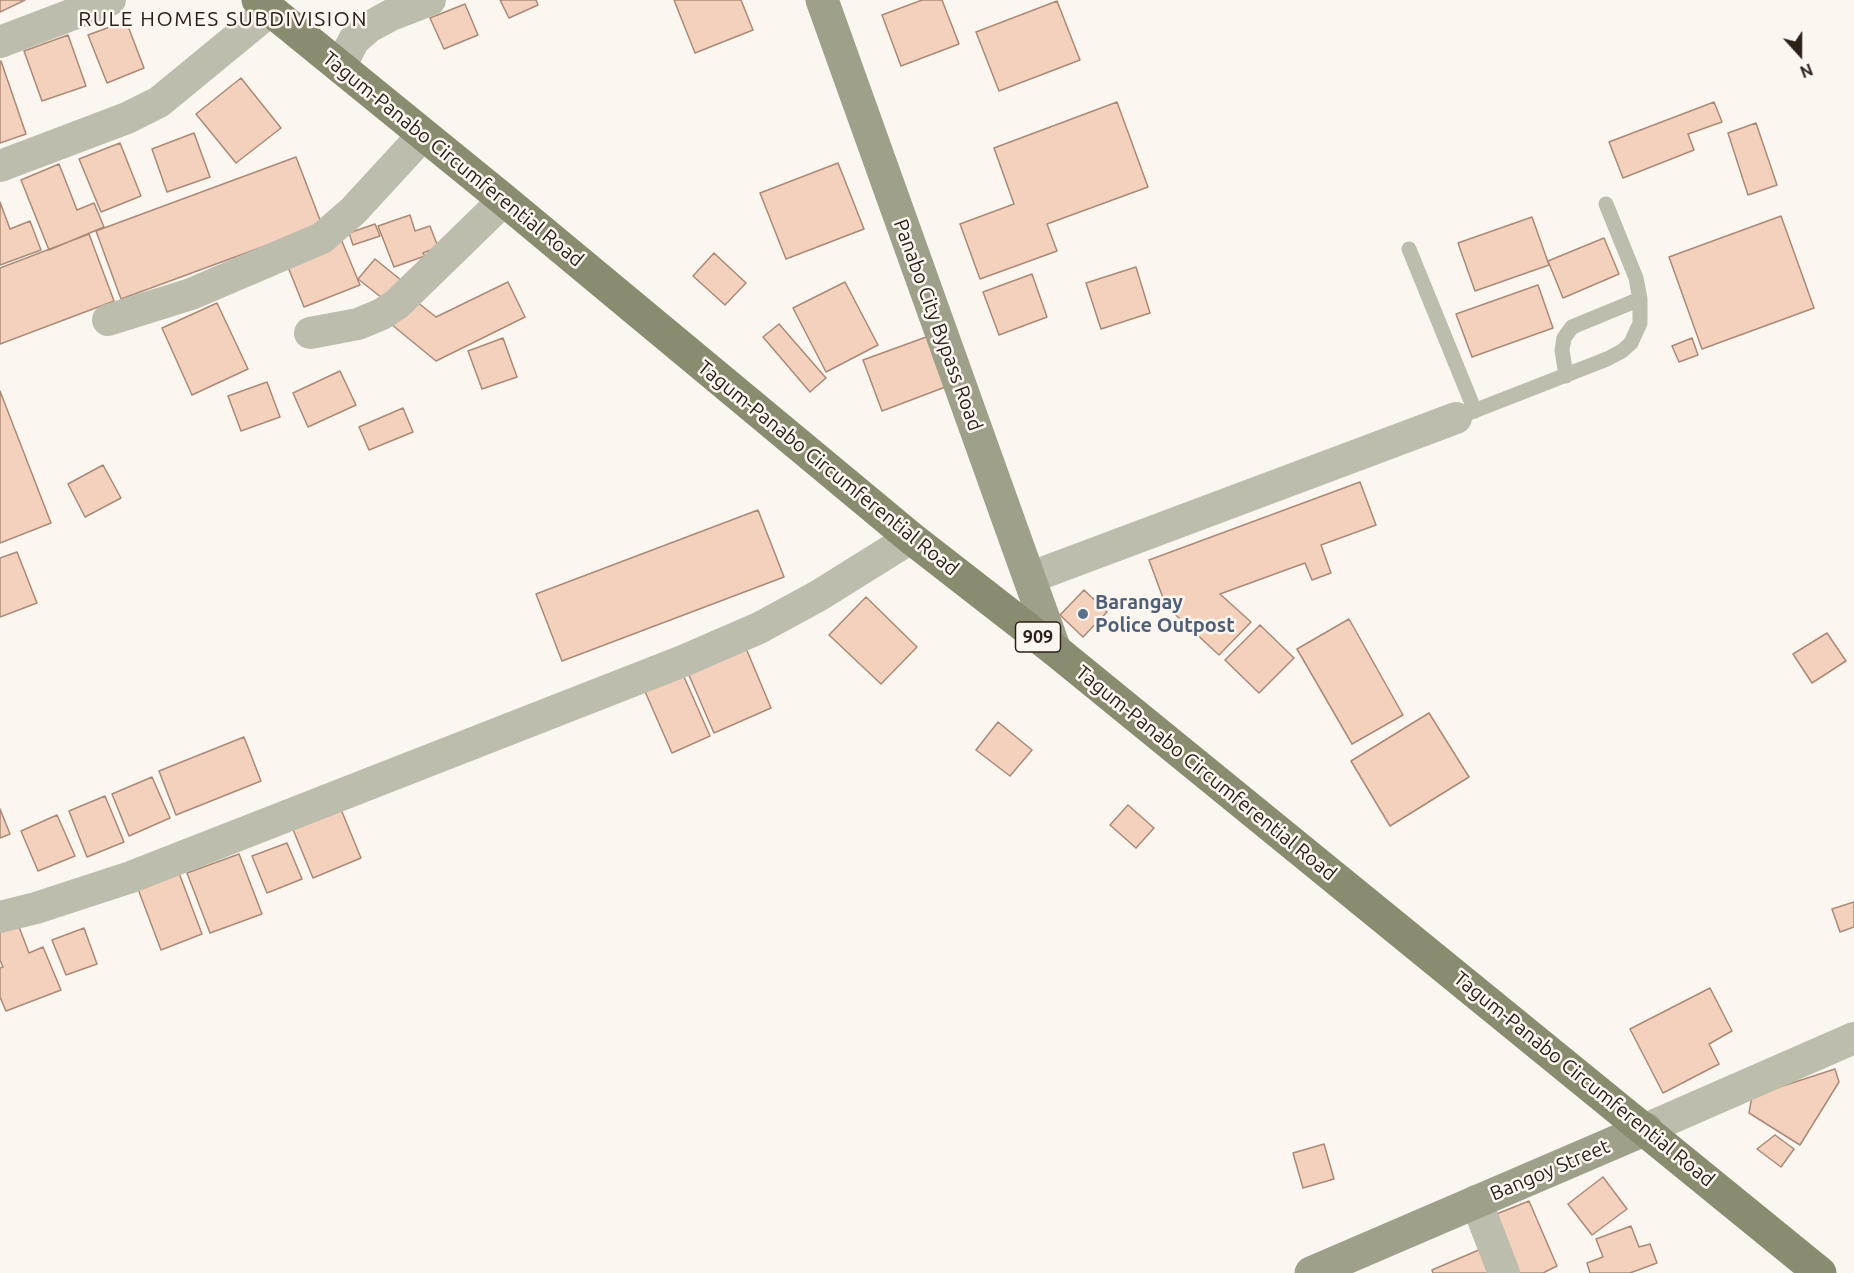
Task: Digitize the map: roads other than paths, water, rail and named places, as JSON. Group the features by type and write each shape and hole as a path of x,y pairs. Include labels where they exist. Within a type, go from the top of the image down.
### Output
{"main road":[{"name":"Panabo City Bypass Road","path":"822,0 1055,650"},
{"name":"Tagum-Panabo Circumferential Road","path":"264,5 504,200 911,538 1055,650 1821,1273"},
{"name":"Bangoy Street","path":"1311,1273 1646,1130"}],"street":[{"path":"0,42 110,0"},
{"path":"340,67 354,40 369,27 391,15 430,0"},
{"path":"0,166 127,118 159,102 264,5"},
{"path":"108,320 190,294 322,238 354,211 423,135"},
{"path":"310,333 358,324 382,314 397,304 504,200"},
{"path":"1029,578 1466,415"},
{"path":"0,917 36,908 131,877 682,661 759,628 818,596 911,538"},
{"name":"Bangoy Street","path":"1646,1130 1854,1038"},
{"path":"1476,1201 1504,1273"}],"lane":[{"path":"1409,249 1466,415 1607,359 1630,343 1640,323 1640,299 1636,278 1606,204"},
{"path":"1566,376 1562,350 1564,338 1572,327 1640,299"}],"place":[{"name":"Barangay Police Outpost","path":"1083,614"}],"district":[{"name":"RULE HOMES SUBDIVISION","path":"223,19"}]}
